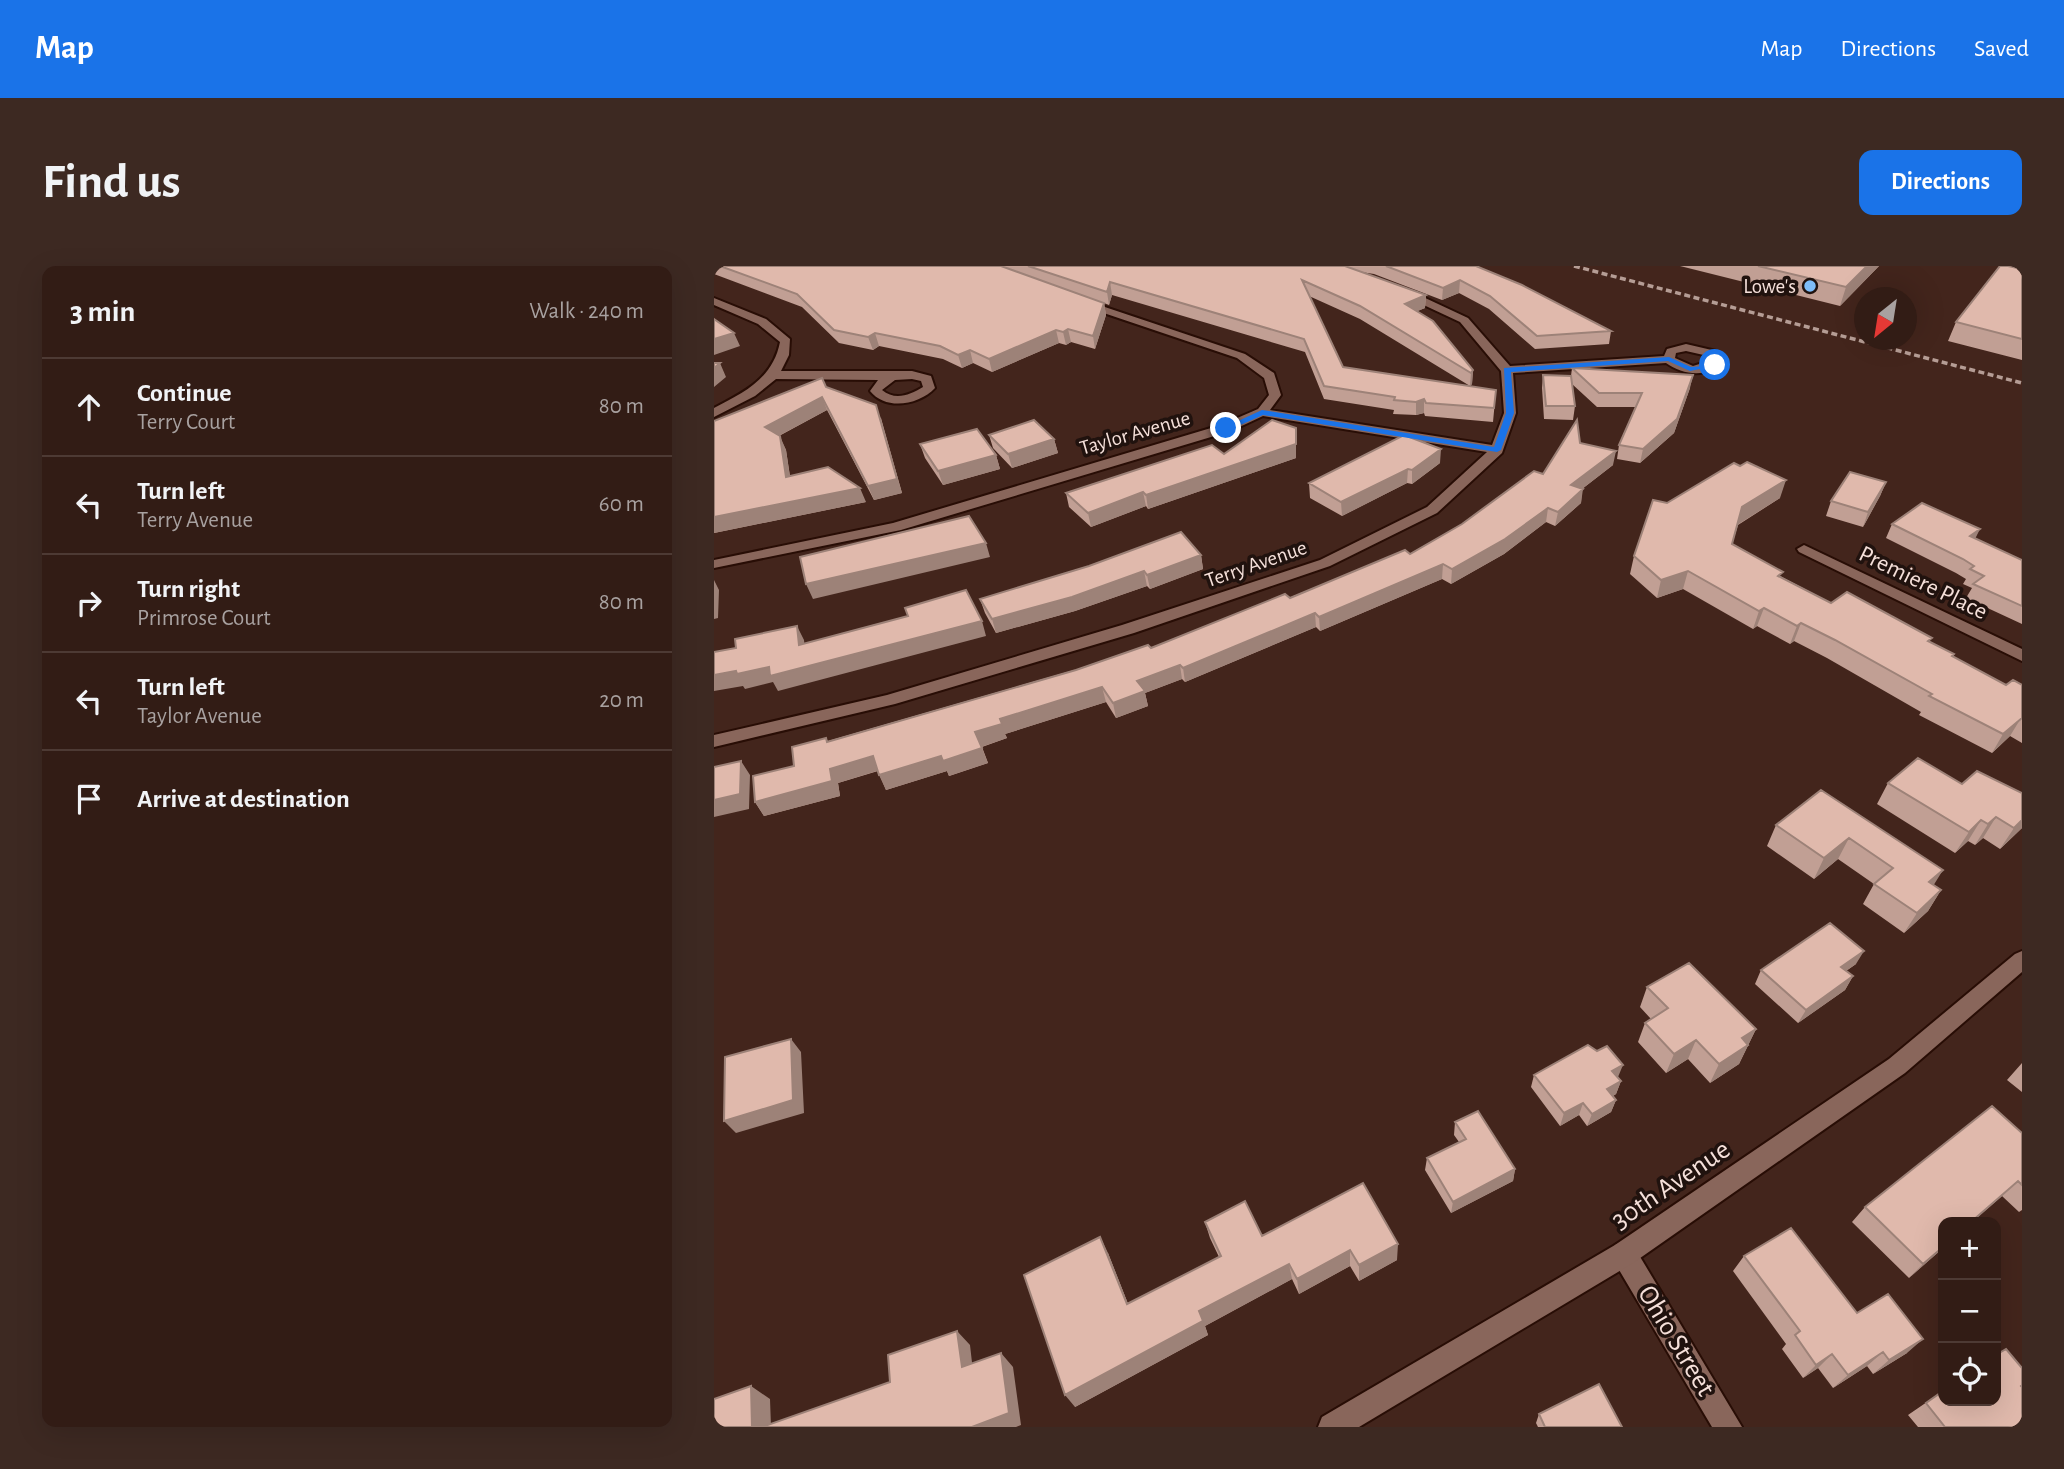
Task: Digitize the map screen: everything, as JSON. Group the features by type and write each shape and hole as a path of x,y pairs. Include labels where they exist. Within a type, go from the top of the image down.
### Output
{"street":[{"path":"1391,287 1464,320 1507,370 1669,359"},
{"path":"1069,298 1241,356 1270,376 1275,395 1262,412 1497,450"},
{"path":"714,301 759,320 777,330 786,341 785,360 775,375 751,395 714,412"},
{"name":"Terry Avenue","path":"714,741 888,700 1128,629 1325,563 1432,510 1497,450 1510,413 1507,370"},
{"path":"775,375 891,377"},
{"name":"Taylor Avenue","path":"714,564 896,527 1226,428 1262,412"},
{"name":"Premiere Place","path":"1804,549 2022,656"},
{"name":"30th Avenue","path":"1332,1427 1625,1254 1897,1066 2022,960"},
{"name":"Ohio Street","path":"1625,1254 1728,1427"}],"building":[{"path":"720,266 1001,266 1104,303 1093,336 1068,329 1063,332 1056,330 989,359 970,350 958,355 940,346 875,333 868,337 834,330 797,294"},
{"path":"1028,266 1345,266 1426,295 1405,304 1433,321 1473,370 1471,373 1360,306 1302,280 1343,367 1496,390 1494,408 1426,403 1424,399 1416,402 1394,400 1395,397 1324,386 1304,339 1110,282 1107,292"},
{"path":"1386,266 1476,266 1522,285 1611,331 1537,336 1490,296 1460,280 1443,288"},
{"path":"1758,266 1867,266 1846,287"},
{"path":"2000,266 2022,269 2022,339 1956,322"},
{"path":"714,319 734,333 714,339"},
{"path":"1572,368 1693,375 1677,419 1643,449 1619,445 1642,393 1599,393"},
{"path":"1543,375 1571,376 1575,406 1546,406"},
{"path":"822,378 826,387 876,405 897,479 868,486 822,397 765,427 780,436 786,477 828,467 860,488 714,517 714,421"},
{"path":"1034,420 1054,439 1008,454 989,435"},
{"path":"1272,420 1296,428 1296,444 1146,495 1143,492 1088,513 1066,493 1212,445 1224,454"},
{"path":"1577,420 1580,443 1616,451 1571,485 1583,489 1558,512 1548,508 1505,539 1452,569 1443,564 1319,617 1315,613 1183,668 1180,665 1137,681 1145,691 1113,703 1102,687 1000,719 1002,724 975,732 982,748 943,761 941,756 879,775 873,756 830,769 832,781 755,802 753,776 794,766 792,747 826,738 827,742 1076,670 1148,645 1151,648 1285,594 1290,598 1405,550 1410,554 1462,524 1534,471 1543,474"},
{"path":"977,429 996,455 938,471 920,444"},
{"path":"1404,435 1441,449 1412,470 1408,469 1341,502 1309,483"},
{"path":"1747,462 1786,480 1742,507 1732,544 1783,572 1778,576 1831,603 1847,592 1932,638 1928,641 2006,685 2013,680 2022,685 2022,718 2003,734 1929,696 1932,694 1801,623 1797,626 1764,608 1759,611 1688,571 1661,580 1634,556 1653,500 1667,503 1734,463 1740,466"},
{"path":"1850,472 1886,482 1868,512 1831,501"},
{"path":"1922,503 1980,529 1970,536 2022,560 2022,606 1973,584 1984,576 1970,569 1974,566 1963,559 1892,524"},
{"path":"969,516 986,543 806,584 800,557"},
{"path":"1181,532 1201,555 1147,575 1144,571 1072,597 992,619 980,599 1089,566"},
{"path":"966,590 982,621 770,676 769,667 737,674 736,671 714,675 714,652 736,648 735,639 797,626 799,645 908,616 905,608"},
{"path":"1918,758 1962,784 1977,771 2022,793 2022,820 2014,828 1996,817 1988,824 1981,820 1969,832 1888,783"},
{"path":"741,761 740,794 714,800 714,767"},
{"path":"1821,790 1943,870 1929,882 1941,890 1917,913 1874,884 1893,868 1849,838 1824,858 1776,825"},
{"path":"1830,923 1864,951 1841,967 1853,976 1806,1010 1761,970"},
{"path":"1689,963 1756,1029 1742,1038 1748,1045 1719,1064 1696,1040 1674,1054 1645,1023 1668,1008 1647,987"},
{"path":"791,1039 793,1100 724,1121 725,1057"},
{"path":"1588,1045 1597,1051 1607,1046 1623,1065 1612,1071 1621,1081 1607,1089 1616,1100 1592,1114 1583,1103 1564,1113 1534,1075"},
{"path":"1992,1106 2022,1133 2022,1185 2018,1181 1977,1217 1938,1217 1938,1251 1923,1264 1865,1207"},
{"path":"1478,1111 1515,1169 1453,1202 1427,1158 1466,1139 1455,1122"},
{"path":"1363,1183 1398,1244 1359,1265 1350,1250 1297,1279 1289,1264 1199,1311 1203,1321 1065,1395 1024,1275 1100,1237 1127,1304 1221,1256 1205,1222 1245,1201 1262,1236"},
{"path":"1791,1228 1857,1313 1888,1294 1923,1339 1889,1360 1883,1352 1848,1375 1832,1354 1816,1365 1795,1335 1800,1331 1744,1256"},
{"path":"957,1331 962,1367 1001,1353 1009,1413 972,1427 762,1427 890,1382 888,1355"},
{"path":"2006,1349 2022,1368 2022,1427 1945,1427 1926,1403 1938,1395 1938,1406 2001,1406 2001,1352"},
{"path":"1599,1384 1622,1427 1545,1427 1539,1414"},
{"path":"751,1386 752,1427 714,1427 714,1399"}],"railway":[{"path":"1574,266 2022,383"}],"place":[{"name":"Lowe's","path":"1810,286"}],"route":[{"path":"1226,428 1262,412 1497,450 1510,413 1507,370 1669,359 1690,369 1715,365"}]}
